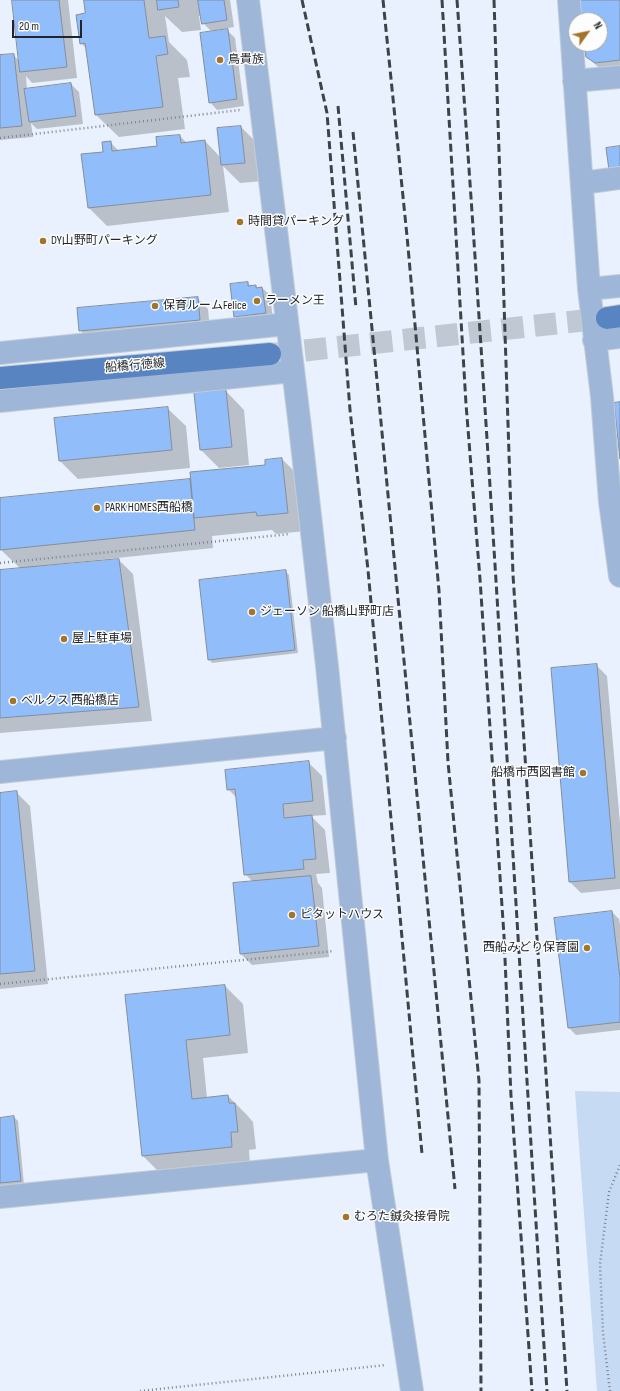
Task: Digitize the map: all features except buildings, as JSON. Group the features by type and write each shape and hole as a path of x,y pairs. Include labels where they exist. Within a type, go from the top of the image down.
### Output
{"main road":[{"name":"船橋行徳線","path":"0,378 270,354"}],"street":[{"path":"248,0 335,738 377,1160 412,1391"},
{"path":"569,0 589,289 594,340 611,396 615,502 620,576"},
{"path":"574,81 620,77"},
{"path":"582,183 620,178"},
{"path":"589,289 620,286"},
{"path":"0,353 287,324"},
{"path":"594,340 620,337"},
{"path":"0,400 293,372"},
{"path":"0,772 335,738"},
{"path":"0,1198 377,1160"}],"path":[{"path":"0,138 246,109"},
{"path":"0,563 296,533"},
{"path":"0,984 356,949"},
{"path":"610,1391 603,1333 600,1264 609,1192 620,1165"},
{"path":"140,1391 408,1363"}],"shaded area":[{"path":"575,1091 620,1092 620,1391 597,1391"}],"tunnel":[{"path":"272,354 607,318"}],"railway":[{"path":"302,0 327,113 350,410 368,570 422,1154"},
{"path":"383,0 407,236 439,591 448,762 479,1081 481,1391"},
{"path":"442,0 466,404 480,579 504,936 511,1096 532,1391"},
{"path":"457,0 481,347 547,1391"},
{"path":"494,0 513,575 567,1391"},
{"path":"338,106 356,308"},
{"path":"353,132 455,1189"}],"place":[{"name":"鳥貴族","path":"220,60"},
{"name":"時間貸パーキング","path":"240,222"},
{"name":"DY山野町パーキング","path":"43,241"},
{"name":"ラーメン王","path":"257,301"},
{"name":"保育ルームFelice","path":"155,306"},
{"name":"PARK HOMES西船橋","path":"97,508"},
{"name":"ジェーソン 船橋山野町店","path":"252,612"},
{"name":"屋上駐車場","path":"64,639"},
{"name":"ベルクス 西船橋店","path":"13,701"},
{"name":"船橋市西図書館","path":"583,773"},
{"name":"ピタットハウス","path":"292,915"},
{"name":"西船みどり保育園","path":"587,948"},
{"name":"むろた鍼灸接骨院","path":"346,1217"}]}
